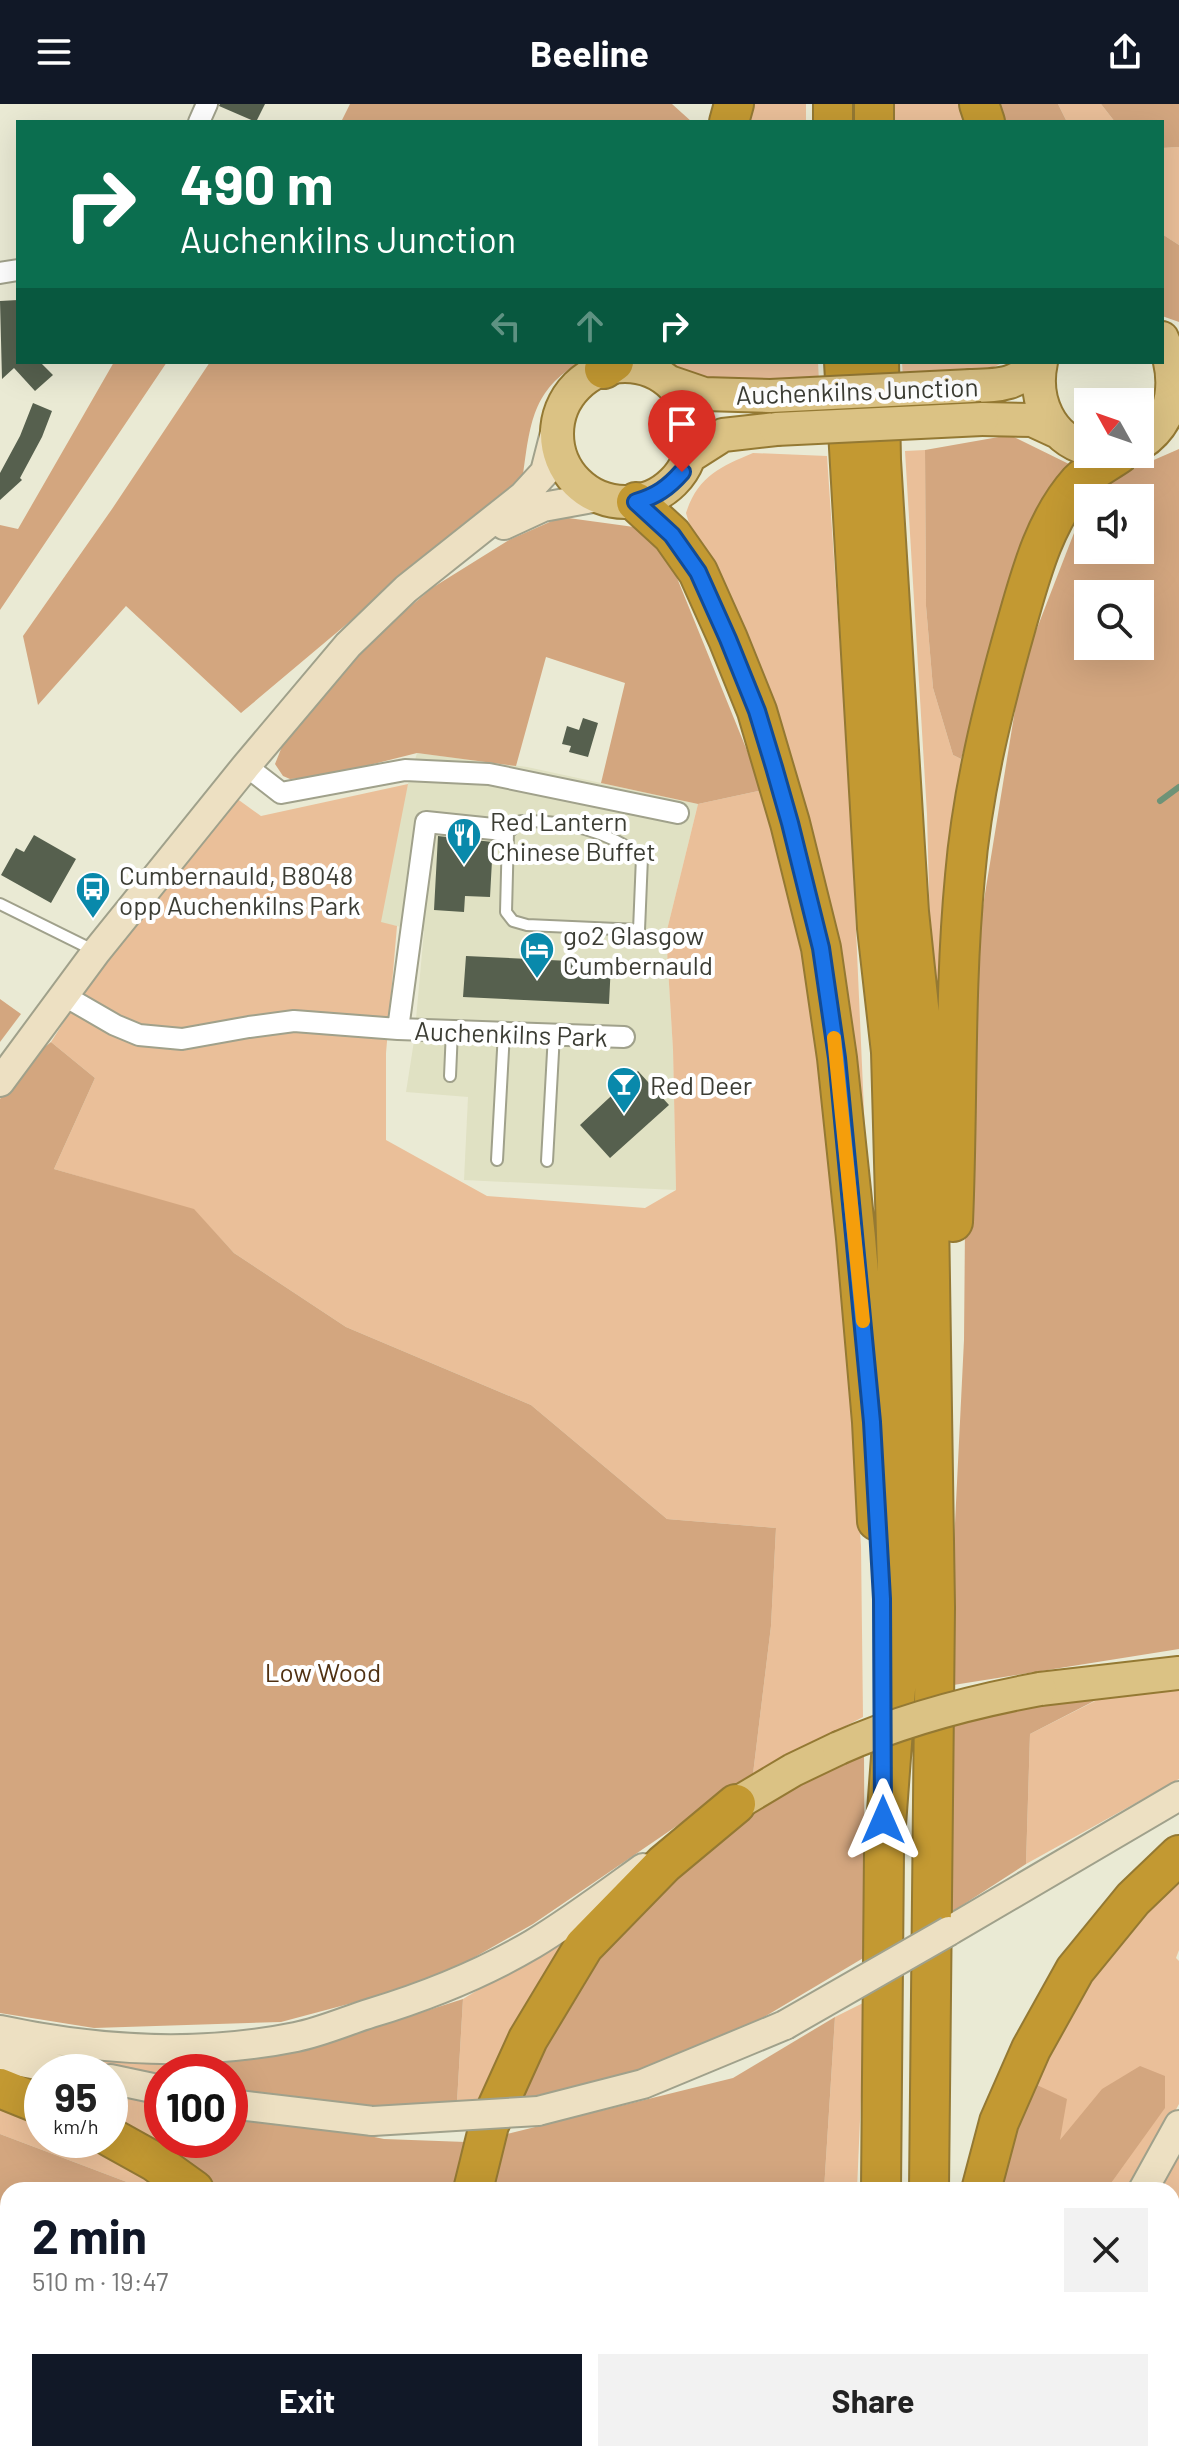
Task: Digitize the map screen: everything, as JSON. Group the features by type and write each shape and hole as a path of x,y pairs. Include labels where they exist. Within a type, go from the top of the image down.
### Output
{"highway":[{"path":"844,364 877,928 891,1052 896,1218 902,1608 884,1852"},
{"path":"879,364 881,460 909,912 923,1044 929,1214 935,1607 929,2182"},
{"path":"935,1607 953,1206 956,1020 965,874 980,773 1030,578 1055,516 1080,481 1099,468"},
{"path":"636,502 672,535 698,572 728,639 757,711 774,767 821,948 837,1058 872,1422 882,1599 884,1852 881,2182"},
{"path":"475,2182 489,2125 522,2053 584,1946 664,1864 736,1804"},
{"path":"983,2182 1006,2107 1031,2049 1075,1970 1133,1899 1179,1855"},
{"path":"0,2088 24,2098"},
{"path":"128,2147 183,2182"}],"main road":[{"path":"1154,434 1173,414 1177,375 1164,341"},
{"name":"Auchenkilns Junction","path":"557,425 572,391 586,378 609,366 649,370 669,382 704,394 770,396 1007,385 1039,364"},
{"name":"Auchenkilns Junction","path":"1040,364 1038,393 1049,420 1058,432 1074,443"},
{"path":"669,382 683,397 691,415 694,436 690,456"},
{"name":"Auchenkilns Junction","path":"636,502 654,496 669,486 682,472 690,456 723,435 776,429 982,419 1032,420 1058,432"},
{"path":"557,425 558,447 566,468 580,485 598,497 616,502 636,502"},
{"path":"0,1082 96,952 348,645 406,589 469,542 523,496 545,472 557,425"},
{"path":"469,542 543,507 598,497"},
{"path":"0,2030 104,2047 173,2050 251,2045 305,2034 399,2005 459,1982 492,1965 575,1916 736,1804 793,1770 870,1734 946,1709 1040,1689 1171,1673"},
{"path":"248,2106 373,2121 538,2111 643,2084 785,2025 1179,1796"},
{"path":"0,2058 24,2062"},
{"path":"1147,2182 1179,2125"}],"street":[{"path":"246,766 281,793 405,770 489,774 678,813"},
{"name":"Auchenkilns Park","path":"398,1029 426,822 506,832"},
{"name":"Auchenkilns Park","path":"63,995 139,1035 182,1039 294,1021 398,1029 624,1037"}],"lane":[{"path":"521,821 565,823 627,846 642,857 639,930 527,925 513,921 506,912 506,832 521,821"},
{"path":"0,904 96,952"},
{"path":"450,1076 452,1030"},
{"path":"497,1160 504,1032"},
{"path":"547,1161 554,1034"}],"shaded area":[{"path":"747,104 806,104 806,120 743,120"},
{"path":"889,104 960,104 965,120 890,120"},
{"path":"1058,104 1101,104 1113,120 1066,120"},
{"path":"1179,147 1179,245 1164,235 1164,148"},
{"path":"671,364 818,364 819,382 692,380"},
{"path":"902,364 1000,364 986,371 903,378"},
{"path":"925,450 926,606 933,688 953,755 961,759 945,880 939,1046 933,1047 927,814 905,451"},
{"path":"753,453 827,456 850,793 870,1247 839,1028 686,513 704,481 730,463"},
{"path":"417,753 527,767 698,804 666,934 673,1050 676,1190 464,1180 468,1097 406,1092 424,931 380,923 405,794"},
{"path":"408,784 381,922 397,926 386,1053 386,1140 487,1196 645,1208 676,1190 673,1050 666,934 698,804 763,790 810,991 839,1214 861,1546 863,1717 753,1774 771,1626 776,1528 667,1519 531,1405 346,1327 234,1253 194,1210 54,1169 95,1078 51,1042 81,995 236,798 261,816"},
{"path":"1179,1684 1179,1779 1026,1864 1030,1734 1097,1700 1094,1693"},
{"path":"1179,1866 1179,1950 1176,1958 1179,1961 1179,2104 1136,2182 1111,2182 1124,2162 1059,2142 1026,2080 1101,1953"},
{"path":"592,1921 536,1986 482,2102 457,2102 463,1999"},
{"path":"865,2002 857,2182 825,2182 835,2017"},
{"path":"128,2057 144,2057 144,2074 128,2071"},
{"path":"128,2093 144,2097 144,2142 128,2134"},
{"path":"0,2099 24,2108 24,2143 0,2134"},
{"path":"1179,2151 1179,2182 1162,2182"},
{"path":"63,2158 127,2158 161,2182 127,2182"}],"green space":[{"path":"350,104 672,104 690,120 342,120"},
{"path":"989,104 1058,104 1066,120 994,120"},
{"path":"1101,104 1179,104 1179,147 1164,148 1164,120 1113,120"},
{"path":"1164,235 1179,245 1179,322 1164,317"},
{"path":"113,364 166,364 0,610 0,525 18,529"},
{"path":"209,364 578,364 552,384 536,410 523,476 241,713 126,606 38,705 23,636"},
{"path":"1010,435 1073,466 1046,492 1024,537 961,759 953,755 933,688 926,606 925,450"},
{"path":"1179,449 1179,1649 947,1686 964,1340 967,1004 1022,667 1074,533 1074,564 1154,564 1154,484 1109,484 1135,468 1154,468 1154,460"},
{"path":"561,517 634,527 657,540 675,573 763,790 698,804 601,783 625,683 546,657 516,766 417,753 322,777 290,779 283,776 275,764 285,739 349,659 432,588 509,540"},
{"path":"0,999 21,1014 0,1042"},
{"name":"Low Wood","path":"51,1042 95,1078 54,1169 194,1209 234,1253 346,1327 531,1405 667,1519 776,1528 771,1626 753,1774 533,1924 431,1982 281,2022 94,2028 0,2013 0,1099 34,1056"},
{"path":"1094,1693 1098,1699 1030,1734 1026,1864 941,1919 947,1726"},
{"path":"864,1753 865,1957 739,2032 622,2079 517,2099 556,2012 613,1929 742,1813 833,1765"},
{"path":"463,1999 457,2102 394,2110 248,2092 248,2055 272,2054 379,2026"},
{"path":"835,2017 825,2182 489,2182 507,2134 733,2078"},
{"path":"1140,2066 1165,2076 1165,2108 1112,2182 994,2182 1026,2080 1067,2099 1060,2140 1102,2089"},
{"path":"248,2114 384,2139 466,2142 457,2182 203,2182 172,2158 248,2158"},
{"path":"0,2134 24,2143 24,2158 63,2158 127,2182 0,2182"}],"building":[{"path":"220,104 265,104 257,120"},
{"path":"16,300 16,364 42,364 53,375 35,391 14,368 2,379 0,301"},
{"path":"33,403 52,411 20,478 22,480 0,500 0,473"},
{"path":"583,718 598,723 588,757 569,752 571,746 562,744 567,726 579,730"},
{"path":"34,835 76,859 51,903 1,875 16,848 24,852"},
{"name":"Red Lantern Chinese Buffet","path":"438,836 493,842 490,897 465,896 464,912 434,910"},
{"name":"go2 Glasgow Cumbernauld","path":"466,956 611,963 609,1004 463,997"},
{"name":"Red Deer","path":"638,1071 669,1105 610,1158 580,1125"}],"waterway":[{"path":"1160,801 1179,787"}],"slow traffic":[{"path":"834,1038 863,1321"}],"place":[{"name":"Red Lantern Chinese Buffet","path":"464,866"},
{"name":"Cumbernauld, B8048 opp Auchenkilns Park","path":"93,920"},
{"name":"go2 Glasgow Cumbernauld","path":"537,980"},
{"name":"Red Deer","path":"624,1115"}],"route":[{"path":"682,472 654,496 636,502 672,535 698,572 728,639 757,711 790,823 821,948 837,1058 872,1422 882,1599 883,1820"}]}
